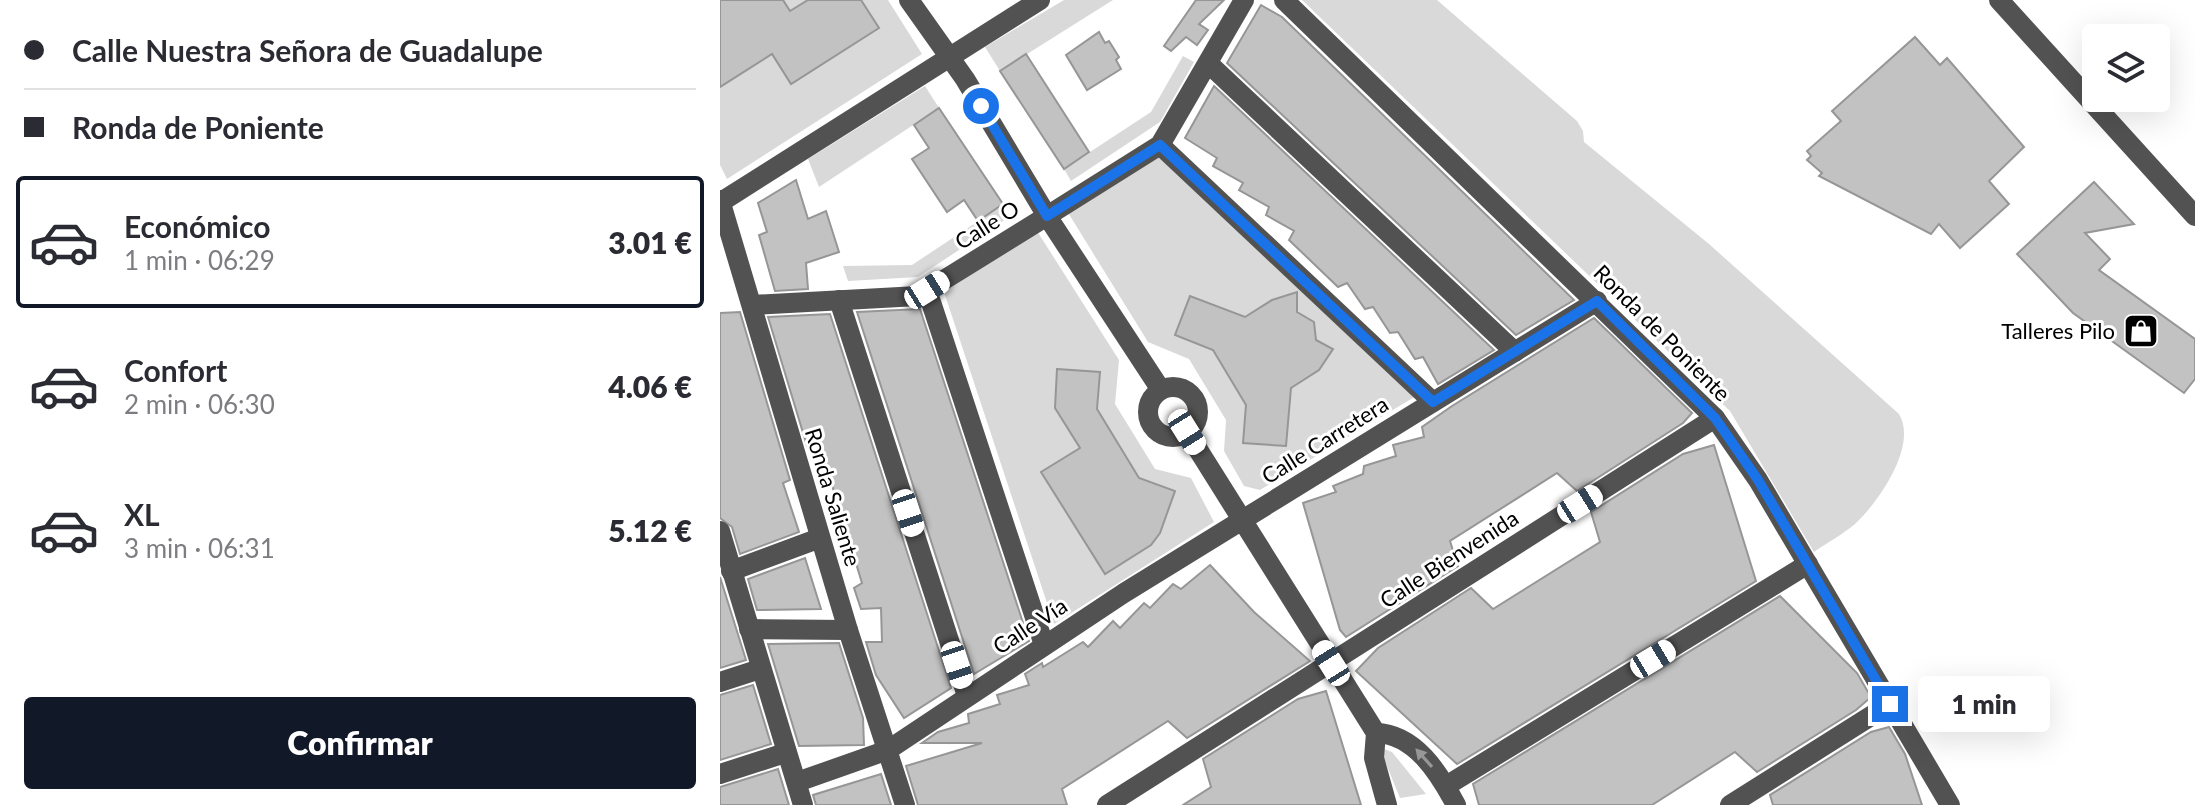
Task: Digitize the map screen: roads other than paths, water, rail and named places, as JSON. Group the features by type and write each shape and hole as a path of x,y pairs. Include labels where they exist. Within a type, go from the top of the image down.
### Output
{"street":[{"path":"909,0 950,58 1047,216 1161,390"},
{"path":"722,210 1040,0"},
{"name":"Calle O","path":"752,305 918,296 1160,145 1244,0"},
{"name":"Ronda de Poniente","path":"1284,0 1715,418 1758,480 1950,805"},
{"path":"1999,0 2195,216"},
{"path":"1209,64 1515,352"},
{"path":"1160,145 1433,402"},
{"name":"Ronda Saliente","path":"722,210 848,630 905,805"},
{"path":"927,290 1044,645"},
{"path":"839,300 967,696"},
{"name":"Calle Carretera","path":"1241,519 1597,301"},
{"path":"1183,389 1194,398 1196,421 1187,432 1166,436 1150,422 1151,401 1161,390 1183,389"},
{"name":"Calle Bienvenida","path":"1107,805 1715,418"},
{"path":"1187,432 1376,733 1374,758 1387,805"},
{"name":"Calle Vía","path":"797,782 888,750 1044,645 1241,519"},
{"path":"720,531 729,583 749,629 803,805"},
{"path":"729,583 820,538"},
{"path":"1446,786 1808,564"},
{"path":"749,629 848,630"},
{"path":"720,682 760,669"},
{"path":"1730,805 1890,704"},
{"path":"1376,733 1399,737 1413,747 1446,786 1456,805"},
{"path":"720,774 785,753"}],"place":[{"name":"Talleres Pilo","path":"2141,331"}]}
